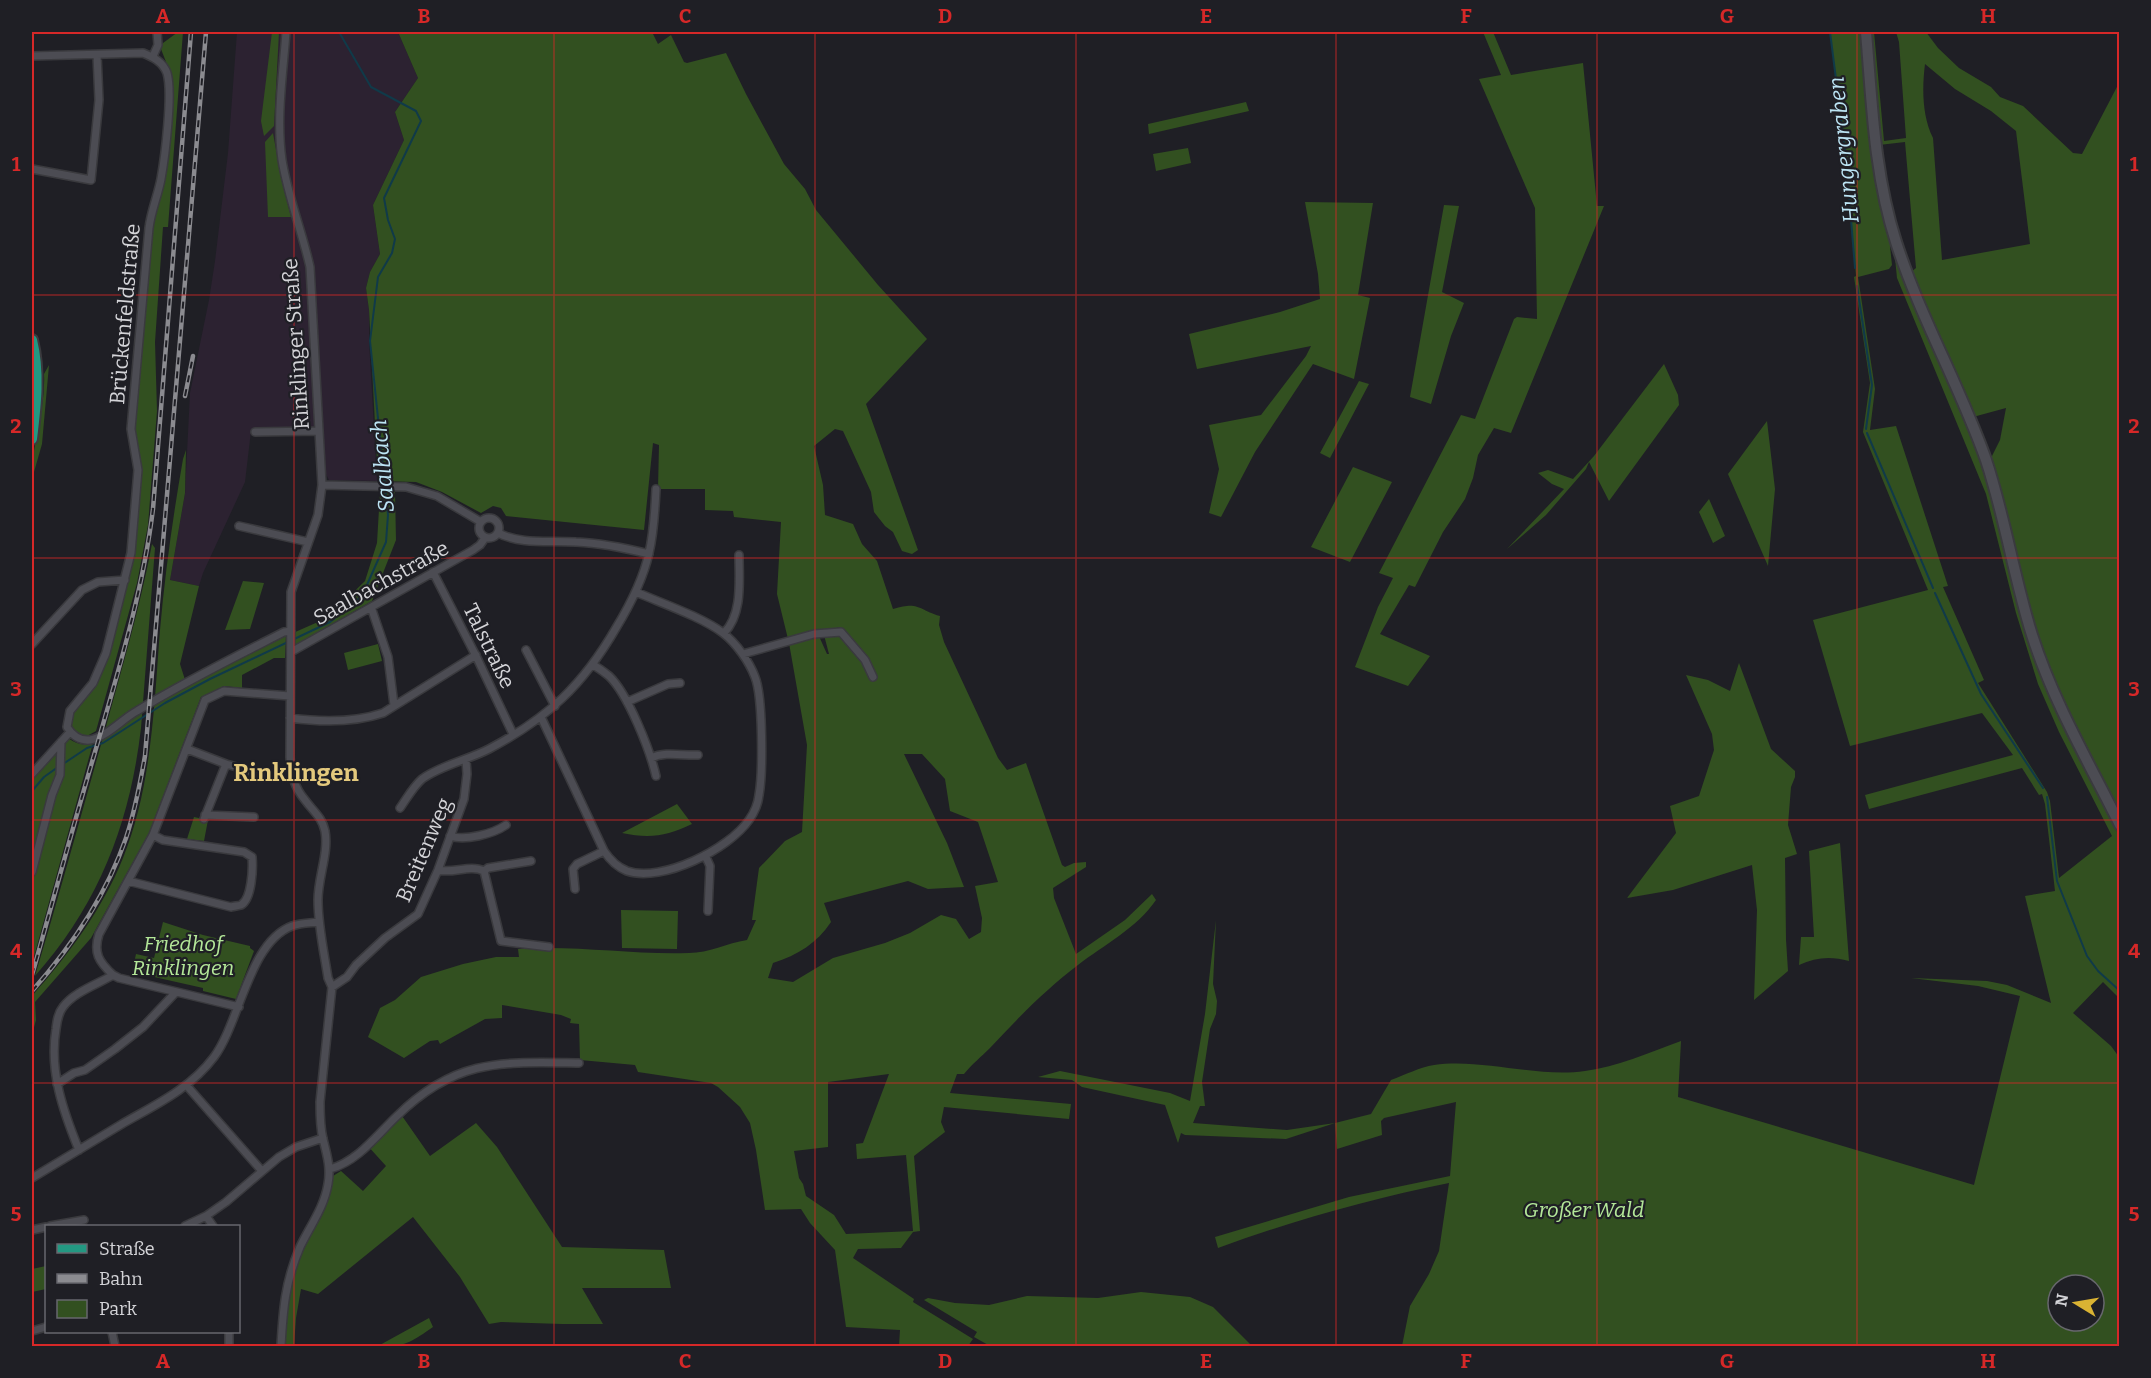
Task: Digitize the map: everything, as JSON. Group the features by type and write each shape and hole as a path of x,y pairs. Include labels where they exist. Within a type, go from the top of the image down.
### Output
{"main road":[{"path":"32,439 36,393 33,345"}],"street":[{"path":"32,56 143,53 153,56 158,45 157,32"},
{"name":"Rinklinger Straße","path":"286,32 279,122 280,143 286,180 310,267 322,485 318,515 291,592 292,778 304,800 321,819 326,836 318,898 319,922 328,978 333,987"},
{"path":"1866,32 1878,165 1896,242 1910,281 1964,403 1986,461 2032,634 2043,667 2120,825"},
{"path":"32,169 91,180 99,100 97,55"},
{"name":"Brückenfeldstraße","path":"70,732 67,722 70,711 99,672 106,653 131,554 138,470 131,429 148,238 151,213 162,176 169,95 167,72 153,56"},
{"path":"255,432 319,431"},
{"path":"322,485 406,487 437,496 480,522"},
{"path":"400,808 423,778 466,760 541,717 555,706 594,665 636,592 649,554 654,527 656,489"},
{"path":"480,522 489,518 495,520 499,525 498,533 518,541 578,542 649,554"},
{"path":"480,522 478,531 485,538"},
{"path":"239,526 308,543"},
{"name":"Saalbachstraße","path":"291,651 473,550 485,538 494,538 498,533"},
{"path":"724,633 733,621 737,608 739,555"},
{"name":"Talstraße","path":"433,572 476,655 513,735"},
{"path":"32,644 82,590 98,582 125,580"},
{"path":"541,717 604,850 618,866 638,873 663,872 677,868 705,855 730,839 748,822 759,797 761,760 756,679 743,654 724,633 636,592"},
{"path":"371,608 388,657 394,705"},
{"path":"32,774 70,732 87,740 100,736 136,711 203,673 284,632 291,633"},
{"path":"743,654 814,634 842,632 865,660 873,677"},
{"path":"526,650 555,706"},
{"path":"290,718 323,723 374,716 476,655"},
{"path":"594,665 609,676 627,702 651,758 656,776"},
{"path":"627,702 668,684 680,683"},
{"path":"239,1007 113,975 97,958 96,941 153,836 205,700 224,691 290,696"},
{"path":"32,872 52,795 60,774 61,742"},
{"path":"187,749 226,764 266,775"},
{"path":"651,758 660,754 698,755"},
{"name":"Breitenweg","path":"333,987 347,977 356,965 386,938 418,914 438,870 464,799 467,780 466,760"},
{"path":"226,764 205,817 254,817"},
{"path":"450,836 457,839 488,833 498,831 506,825"},
{"path":"128,881 231,907 241,905 246,900 253,867 252,857 244,852 162,840 153,836"},
{"path":"575,889 573,869 577,864 604,850"},
{"path":"705,855 710,866 708,911"},
{"path":"484,871 488,868 531,861"},
{"path":"438,870 476,868 484,871"},
{"path":"484,871 501,941 549,947"},
{"path":"32,1178 187,1086 215,1056 229,1032 261,955 276,936 292,926 319,922"},
{"path":"79,1150 68,1124 57,1084 55,1035 60,1011 69,1001 113,975"},
{"path":"281,1347 283,1304 292,1267 324,1201 330,1169 323,1138 320,1102 333,987"},
{"path":"57,1084 74,1073 85,1070 115,1050 142,1027 176,992"},
{"path":"330,1169 352,1160 429,1088 455,1074 501,1064 579,1063"},
{"path":"55,1069 74,1073"},
{"path":"187,1086 262,1171"},
{"path":"189,1225 206,1216 247,1186 279,1157 296,1147 323,1138"},
{"path":"206,1216 212,1225"},
{"path":"58,1225 84,1220"}],"shaded area":[{"path":"237,32 398,32 418,78 395,112 404,140 373,205 380,254 370,272 366,288 377,481 329,480 326,474 323,427 251,431 245,482 199,586 170,580 185,493 190,393 215,261 228,153"}],"green space":[{"path":"178,32 183,32 168,227 163,227 155,342 157,411 148,525 137,583 96,731 87,736 80,736 70,727 71,713 100,673 123,602 134,554 141,470 135,429 150,227 165,176 173,80 161,49 163,43"},
{"path":"272,32 279,32 274,126 264,136 261,121"},
{"path":"398,32 652,32 658,44 671,35 684,62 687,63 726,53 784,164 805,189 816,210 878,285 927,339 866,404 918,550 912,554 902,551 893,532 874,512 871,492 843,431 835,429 814,446 823,485 825,515 853,524 862,544 877,561 893,609 913,606 940,616 939,625 944,642 998,758 1007,770 1026,763 1062,865 1065,867 1074,863 1086,862 1086,867 1053,888 1054,898 1076,954 1125,920 1152,894 1156,900 1130,928 1078,965 1043,994 964,1074 957,1074 950,1093 1071,1104 1069,1119 944,1107 941,1122 945,1132 914,1156 920,1231 913,1232 901,1248 858,1249 853,1258 914,1299 913,1302 973,1339 968,1346 899,1346 900,1330 846,1327 835,1250 810,1223 801,1209 765,1210 750,1123 740,1107 711,1083 638,1072 635,1065 580,1060 579,1024 570,1023 571,1019 561,1015 502,1005 502,1018 485,1019 440,1044 438,1040 430,1041 404,1058 368,1037 380,1008 395,1000 421,977 496,957 519,957 518,949 561,948 689,953 747,940 756,920 752,920 759,868 785,841 802,832 807,745 789,643 818,634 829,654 824,635 841,627 788,639 777,594 781,522 734,517 733,511 705,510 705,489 658,489 659,445 653,443 644,530 506,516 501,508 493,506 481,513 442,492 416,482 378,481 366,288 370,272 380,254 373,205 404,140 395,112 418,78","holes":["904,754 922,754 945,779 950,811 978,822 998,882 975,886 982,918 981,932 969,939 956,919 941,915 910,933 885,943 833,958 793,982 768,978 773,963 806,947 826,929 831,922 824,903 908,881 928,889 964,887 947,843","889,1074 863,1143 856,1144 857,1159 906,1155 913,1231 846,1234 834,1215 806,1196 799,1178 794,1151 828,1147 828,1082"]},
{"path":"1483,32 1493,32 1511,75 1583,63 1597,206 1604,206 1511,433 1494,428 1478,455 1465,499 1443,532 1415,587 1409,585 1380,634 1430,656 1408,686 1355,667 1378,607 1393,578 1379,573 1461,415 1475,419 1514,319 1517,317 1537,319 1535,208 1479,79 1501,75"},
{"name":"Großer Wald","path":"1830,32 1862,32 1891,240 1892,265 1889,269 1858,277 1875,389 1870,430 1896,426 1948,586 1943,587 1984,680 1978,683 2047,792 2059,878 2112,836 2059,732 2038,684 2016,613 1986,494 1897,278 1894,248 1978,449 2035,633 1990,460 2000,440 2006,408 1973,417 1911,272 1916,268 1905,142 1879,145 1870,32 1874,32 1884,141 1906,138 1899,42 1896,32 1926,32 1938,48 1959,68 1991,87 2000,97 2023,106 2073,153 2082,154 2119,83 2119,998 2103,982 2073,1013 2111,1046 2119,1057 2119,1346 1402,1346 1410,1306 1429,1274 1439,1251 1449,1183 1332,1211 1218,1248 1215,1237 1349,1197 1450,1176 1456,1102 1384,1118 1381,1121 1382,1135 1337,1149 1335,1123 1371,1114 1391,1080 1423,1067 1471,1064 1547,1072 1585,1071 1621,1063 1681,1041 1678,1097 1974,1185 2020,996 1978,986 1911,978 1987,981 2007,985 2051,1003 2025,896 2055,891 2045,804 2042,794 2039,795 2022,768 1869,809 1865,795 2013,755 1982,713 1850,746 1813,620 1928,590 1863,432 1870,383 1854,277 1856,276 1846,158","holes":["1925,64 1955,89 1991,111 2016,131 2030,244 1942,260 1933,138 1924,102"]},
{"path":"1246,102 1249,111 1149,134 1148,124"},
{"path":"273,133 291,217 268,217 265,142"},
{"path":"1188,148 1191,163 1156,171 1153,154"},
{"path":"1305,202 1373,203 1358,295 1370,298 1354,379 1313,364 1255,452 1221,517 1209,513 1219,469 1209,425 1261,415 1306,356 1311,346 1197,369 1189,334 1280,312 1320,299 1318,274"},
{"path":"1444,205 1459,206 1442,292 1464,303 1451,336 1431,404 1410,397"},
{"path":"1664,364 1678,395 1679,405 1609,501 1589,462 1586,469 1546,515 1507,549 1564,489 1552,484 1538,473 1548,470 1573,479 1594,456"},
{"path":"49,365 42,444 32,479 43,400 44,374"},
{"path":"1359,381 1369,384 1330,458 1320,453"},
{"path":"1767,421 1775,489 1768,566 1728,474"},
{"path":"186,450 185,493 170,580 199,586 180,664 187,686 286,636 285,658 274,658 242,675 242,688 224,686 201,697 149,833 91,938 35,1002 36,1020 32,1035 32,996 72,948 95,913 115,877 133,831 150,746 167,566 179,480"},
{"path":"1353,467 1392,482 1350,562 1311,547"},
{"path":"380,492 395,492 396,540 372,601 294,646 293,633 327,618 365,581 377,543"},
{"path":"1709,499 1725,536 1713,543 1699,512"},
{"path":"152,544 155,548 141,728 129,797 120,829 94,891 57,949 35,976 123,663"},
{"path":"243,581 264,583 250,629 225,630"},
{"path":"378,644 382,661 348,670 344,653"},
{"path":"1739,663 1771,749 1795,771 1791,787 1788,825 1797,854 1785,858 1788,971 1754,1000 1757,910 1752,865 1673,890 1627,898 1676,833 1670,806 1699,796 1714,750 1712,734 1686,675 1708,680 1730,691"},
{"path":"68,738 80,744 93,743 32,964 32,777"},
{"path":"677,804 692,824 658,835 641,836 622,833"},
{"path":"194,817 208,820 204,841 187,839"},
{"path":"1840,843 1849,961 1824,958 1799,965 1801,937 1814,937 1809,851"},
{"path":"621,910 678,911 677,949 622,948"},
{"path":"1216,920 1213,984 1217,1001 1216,1014 1210,1029 1202,1082 1205,1106 1200,1106 1193,1123 1287,1130 1335,1123 1286,1139 1181,1133 1178,1143 1165,1105 1082,1087 1072,1080 1038,1077 1060,1071 1170,1093 1190,1101 1205,1014"},
{"name":"Friedhof Rinklingen","path":"163,922 203,935 250,946 254,951 236,999 203,991 203,988 132,972 136,954 154,958"},
{"path":"400,1113 430,1156 476,1123 497,1147 562,1247 664,1250 671,1288 582,1288 603,1324 501,1322 489,1324 460,1277 413,1217 318,1294 301,1289 294,1346 283,1346 285,1301 294,1268 323,1212 333,1176 341,1171 363,1191 386,1166 367,1145"},
{"path":"45,1266 45,1289 32,1292 32,1269"},
{"path":"1141,1292 1190,1297 1213,1307 1252,1346 990,1346 974,1337 977,1332 924,1300 928,1298 955,1303 989,1305 1027,1296 1098,1298"},
{"path":"429,1318 433,1327 413,1340 395,1346 378,1346"}],"waterway":[{"name":"Saalbach","path":"63,764 87,748 103,743 165,703 210,679 330,622 362,596 386,542 388,515 370,341 378,277 392,253 395,239 388,220 384,198 421,121 416,111 371,87 339,32"},
{"name":"Hungergraben","path":"1830,32 1846,158 1855,268"},
{"name":"Hungergraben","path":"1857,286 1872,385 1866,429"},
{"name":"Hungergraben","path":"1867,433 1933,588"},
{"name":"Hungergraben","path":"1935,593 1981,694 2043,788"},
{"name":"Saalbach","path":"32,791 44,777 58,767"},
{"name":"Hungergraben","path":"2047,797 2057,881 2087,956 2098,971 2120,991"}],"railway":[{"path":"32,975 121,662 149,540 191,32"},
{"path":"32,991 74,938 109,880 129,828 145,756 206,32"},
{"path":"185,396 193,356"}],"district":[{"name":"Rinklingen","path":"296,773"}]}
